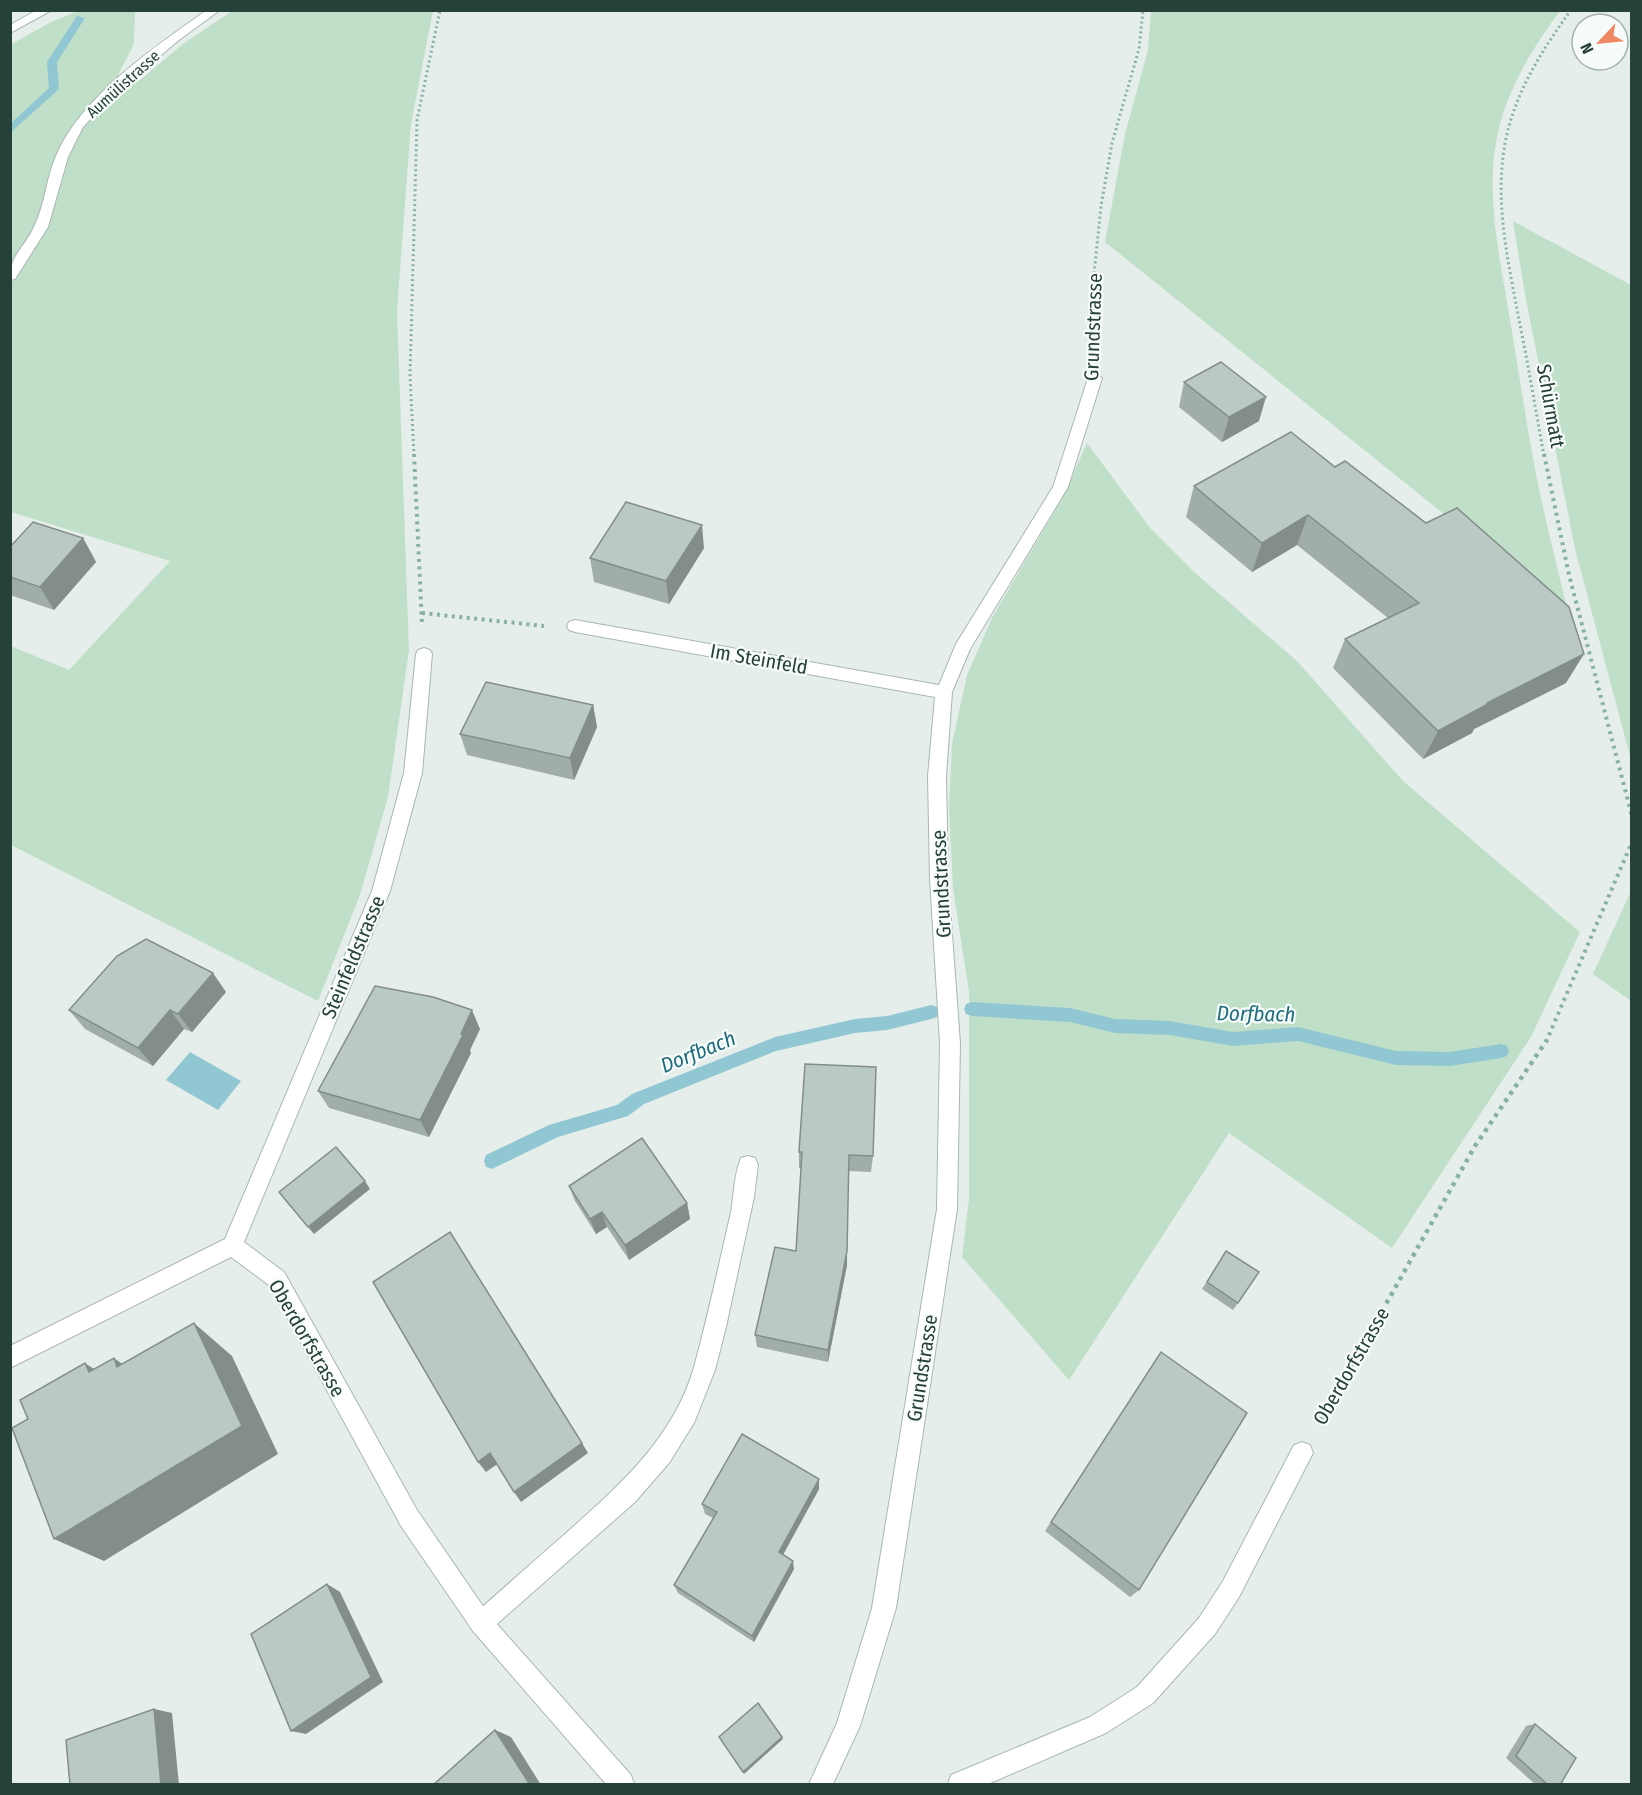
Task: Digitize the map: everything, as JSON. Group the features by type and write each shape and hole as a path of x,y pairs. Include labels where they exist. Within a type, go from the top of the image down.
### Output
{"street":[{"path":"10,30 47,10"},
{"name":"Aumülistrasse","path":"10,276 41,227 62,157 78,126 104,97 175,38 215,10"},
{"name":"Grundstrasse","path":"821,1785 848,1726 884,1608 947,1209 950,1043 939,879 937,776 944,692 962,648 1060,487 1095,378"},
{"name":"Im Steinfeld","path":"575,626 944,692"},
{"name":"Steinfeldstrasse","path":"232,1246 381,891 413,773 424,654"},
{"path":"480,1623 627,1494 661,1455 686,1414 704,1370 712,1338 744,1197 748,1165"},
{"path":"10,1358 232,1246"},
{"name":"Oberdorfstrasse","path":"232,1246 277,1279 409,1518 480,1623 622,1785"},
{"path":"960,1785 1098,1725 1145,1695 1207,1626 1231,1589 1302,1453"}],"path":[{"path":"424,654 410,376 417,120 440,10"},
{"name":"Grundstrasse","path":"1095,378 1090,314 1101,206 1112,142 1139,49 1143,10"},
{"name":"Schürmatt","path":"1571,10 1523,85 1508,130 1502,164 1503,207 1508,251 1550,488 1572,586 1632,816"},
{"path":"422,613 553,627 575,626"},
{"name":"Oberdorfstrasse","path":"1302,1453 1475,1146 1549,1038 1632,842"}],"green space":[{"path":"78,11 135,11 134,44 118,75 140,80 183,44 232,11 433,11 411,124 397,311 409,650 388,797 360,895 318,1001 11,845 11,646 69,670 170,561 11,512 10,45 51,22"},
{"path":"1151,11 1560,11 1538,42 1511,93 1495,149 1493,191 1499,256 1531,445 1542,504 1571,626 1454,522 1105,242 1125,134 1148,50"},
{"path":"1513,221 1631,285 1631,760 1575,549 1524,289"},
{"path":"1087,443 1151,529 1194,572 1297,661 1403,781 1580,932 1531,1037 1392,1248 1229,1133 1069,1380 962,1257 969,1199 969,992 953,888 949,808 952,744 967,675 993,616 1062,499"},
{"path":"1631,891 1631,1001 1593,974"}],"water":[{"path":"190,1052 241,1081 218,1110 166,1080"}],"building":[{"path":"1221,362 1266,397 1229,417 1184,382"},
{"path":"1291,432 1335,467 1345,461 1426,523 1457,508 1569,607 1584,654 1487,703 1438,731 1345,639 1419,603 1308,515 1262,543 1194,486"},
{"path":"626,502 702,525 666,581 590,558"},
{"path":"33,522 83,538 40,587 10,577 10,547"},
{"path":"486,682 593,705 570,758 460,734"},
{"path":"146,939 213,973 178,1014 170,1010 138,1048 69,1010 117,956"},
{"path":"375,986 433,997 472,1010 461,1034 463,1035 420,1120 318,1091"},
{"path":"805,1064 876,1067 873,1156 849,1155 847,1251 828,1350 755,1335 775,1247 796,1251"},
{"path":"642,1138 687,1203 625,1245 602,1212 590,1219 569,1186"},
{"path":"336,1147 365,1181 308,1227 279,1192"},
{"path":"450,1232 582,1443 514,1492 490,1453 478,1462 373,1282"},
{"path":"1226,1251 1259,1272 1238,1303 1207,1282"},
{"path":"194,1323 242,1426 54,1539 12,1428 28,1419 20,1400 85,1363 89,1372 114,1358 117,1367"},
{"path":"1161,1352 1247,1413 1139,1590 1051,1522"},
{"path":"742,1434 819,1479 779,1552 793,1561 752,1636 674,1585 717,1512 702,1504"},
{"path":"327,1584 371,1677 291,1731 251,1634"},
{"path":"758,1703 782,1737 743,1772 719,1737"},
{"path":"154,1709 161,1785 70,1785 66,1740"},
{"path":"1535,1724 1576,1758 1560,1785 1548,1785 1516,1756"},
{"path":"495,1730 530,1785 433,1785"}],"waterway":[{"path":"10,130 54,89 52,62 80,18"},
{"name":"Dorfbach","path":"972,1009 1070,1015 1115,1026 1170,1028 1233,1039 1298,1034 1396,1058 1450,1059 1501,1051"},
{"name":"Dorfbach","path":"492,1161 555,1130 622,1111 638,1099 775,1044 855,1026 887,1023 931,1012"}]}
